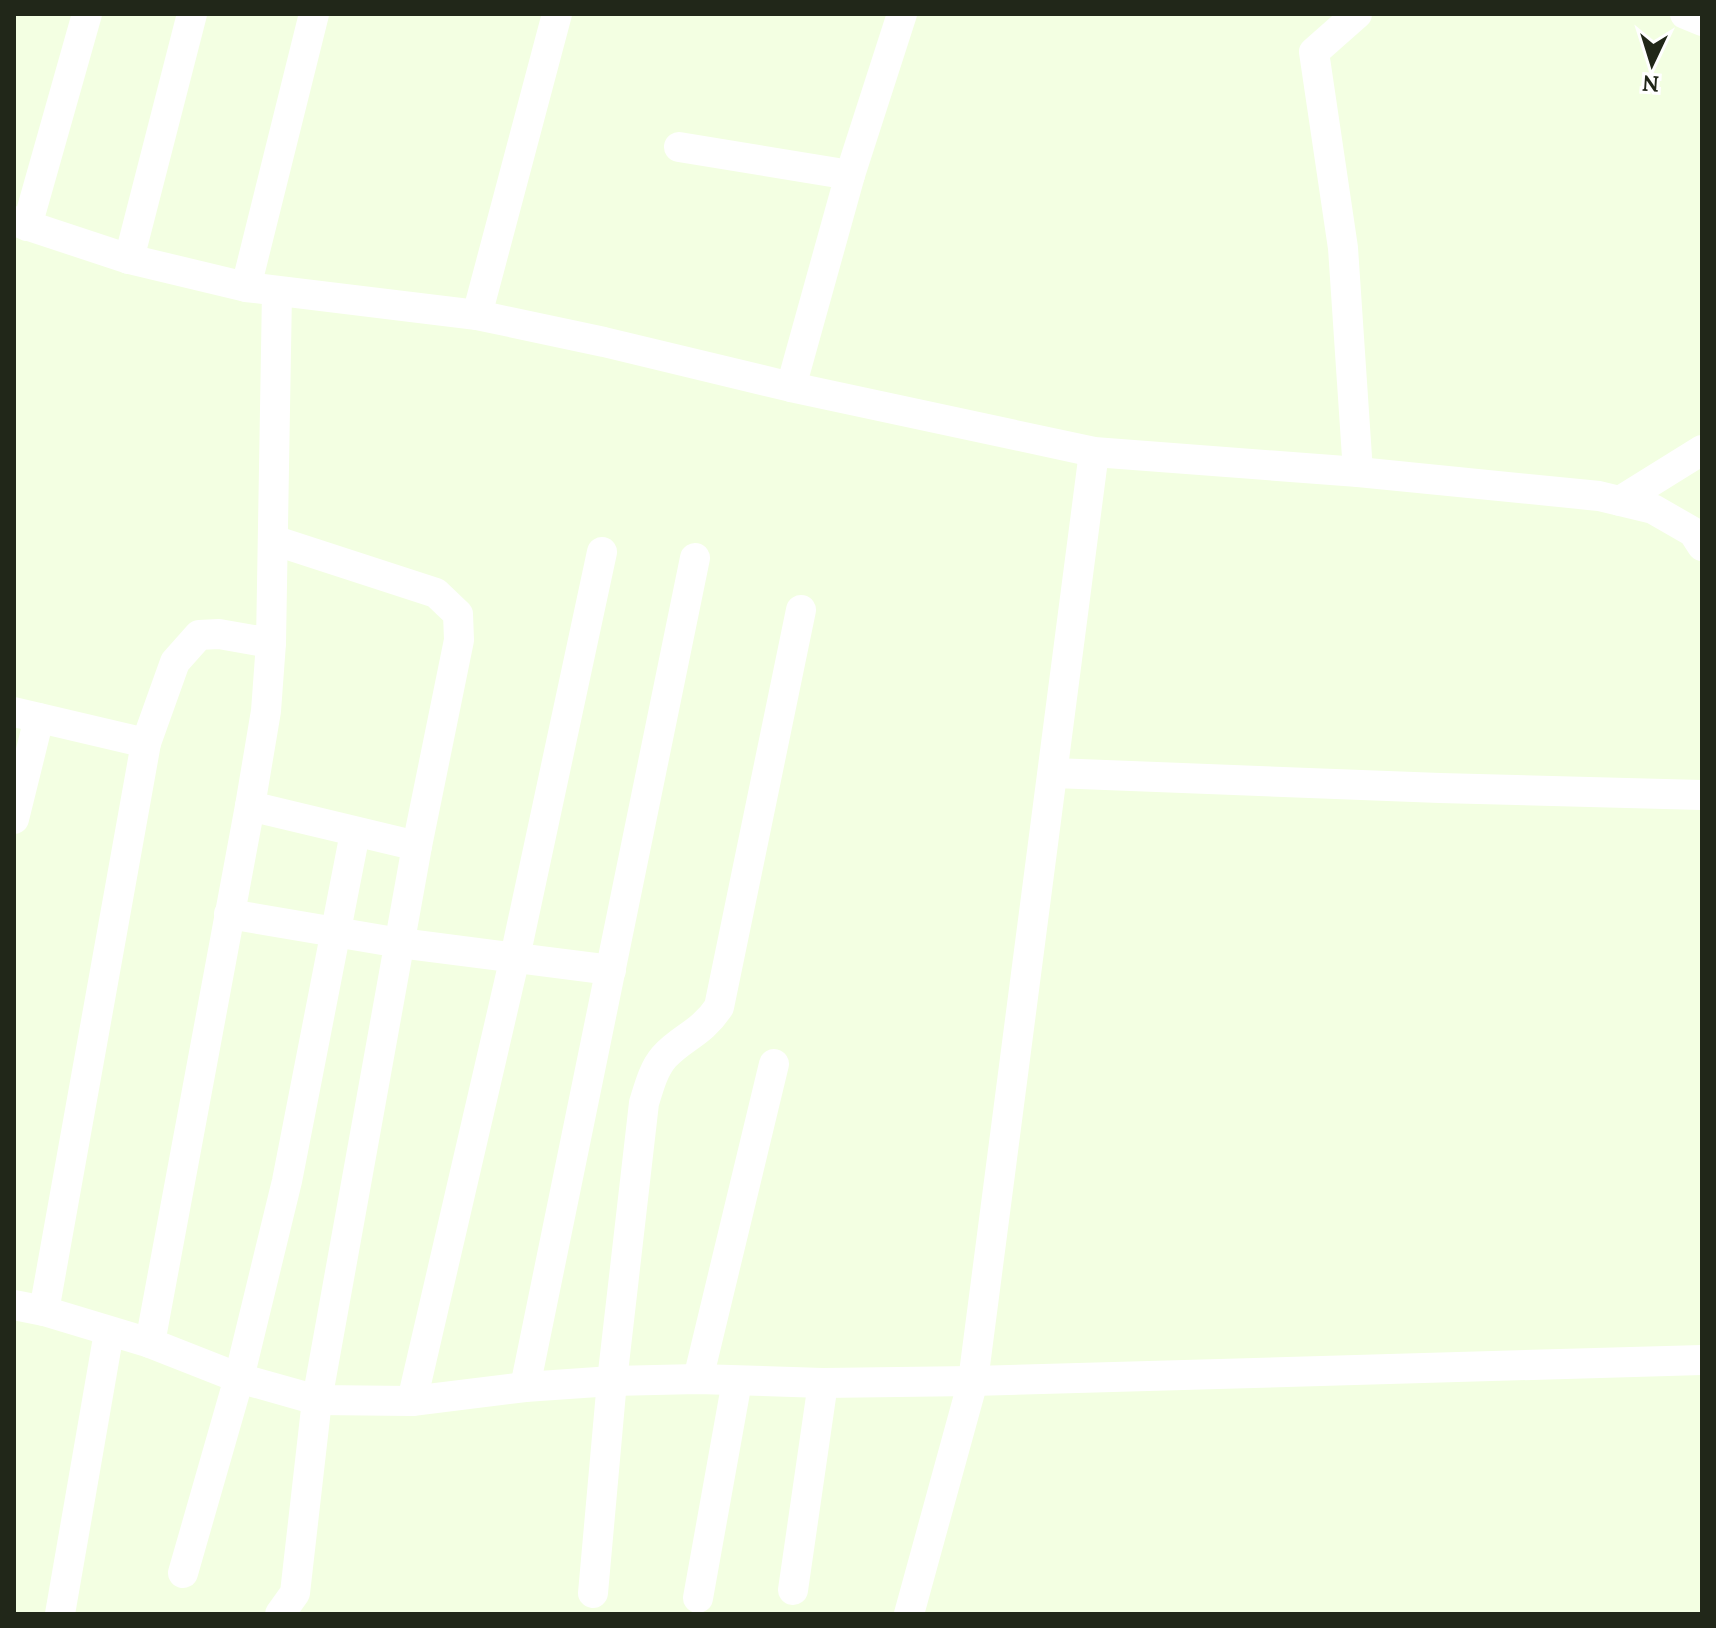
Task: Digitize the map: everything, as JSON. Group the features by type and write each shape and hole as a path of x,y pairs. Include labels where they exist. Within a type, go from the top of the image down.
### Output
{"street":[{"path":"87,14 21,224 129,259 277,292 477,315 1094,452 1358,472 1599,496 1653,509 1699,536"},
{"path":"129,259 192,14"},
{"path":"246,287 314,14"},
{"path":"477,315 557,14"},
{"path":"791,387 850,175 902,14"},
{"path":"1357,14 1314,52 1343,248 1358,472"},
{"path":"1685,14 1702,21"},
{"path":"679,147 850,175"},
{"path":"150,1343 266,711 271,643 277,292"},
{"path":"1620,501 1702,450"},
{"path":"909,1614 973,1381 1094,452"},
{"path":"273,540 436,593 458,614 459,640 417,846 317,1400 295,1593 280,1614"},
{"path":"412,1401 515,957 602,552"},
{"path":"525,1387 695,558"},
{"path":"593,1593 612,1381 644,1103 655,1071 666,1055 708,1025 719,1007 801,610"},
{"path":"44,1311 146,743 175,662 199,635 219,634 271,643"},
{"path":"14,819 26,715 146,743"},
{"path":"1054,773 1702,795"},
{"path":"250,806 417,846"},
{"path":"183,1573 239,1378 287,1181 355,833"},
{"path":"229,914 400,943 611,970"},
{"path":"698,1379 774,1064"},
{"path":"14,1305 150,1343 239,1378 317,1400 412,1401 525,1387 612,1381 973,1381 1702,1360"},
{"path":"60,1614 109,1332"},
{"path":"698,1598 737,1381"},
{"path":"793,1590 823,1383"}]}
